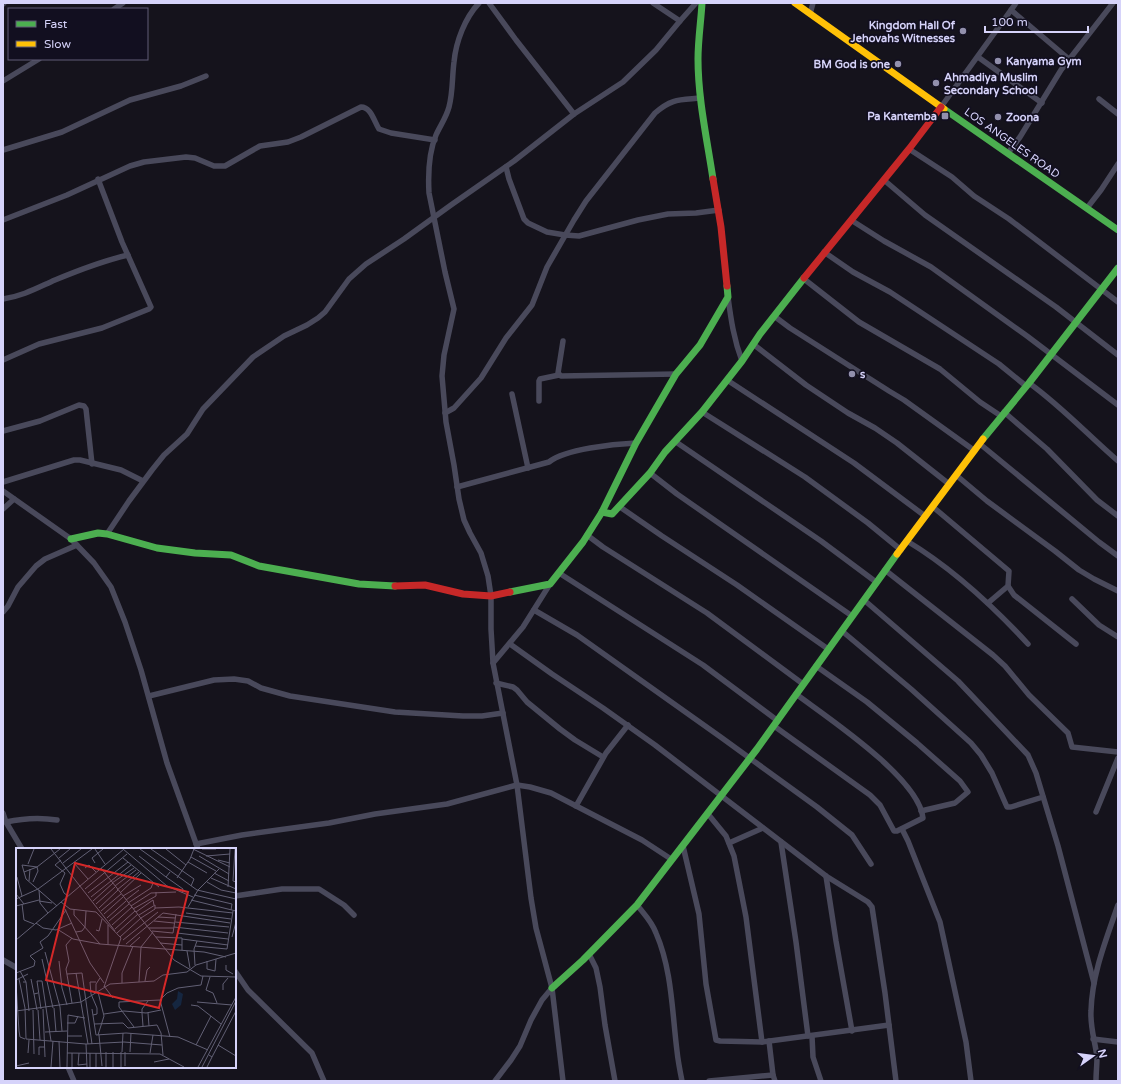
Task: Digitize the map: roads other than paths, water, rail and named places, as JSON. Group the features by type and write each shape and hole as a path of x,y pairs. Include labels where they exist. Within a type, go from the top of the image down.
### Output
{"street":[{"path":"479,3 473,9 457,45 454,62 452,96 449,109 435,140 431,155 429,182 434,217 454,309 444,355 442,376 444,413 464,520 484,560 488,576 491,596 493,663 517,785 536,928 552,988 563,1081"},
{"path":"489,3 574,114"},
{"path":"653,3 680,21"},
{"path":"108,534 143,481 164,456 187,434 203,409 253,357 284,336 318,318 325,312 350,279 366,264 534,147 574,114 623,82 656,50 696,3"},
{"path":"702,3 698,58 701,98 719,210 731,323 735,342 742,362"},
{"name":"LOS ANGELES ROAD","path":"795,3 1118,230"},
{"path":"810,14 813,3"},
{"path":"602,512 612,514 620,507 702,412 742,362 753,344 824,252 942,107 1016,3"},
{"path":"1008,153 1042,103 1052,83 1112,3"},
{"path":"1011,10 1070,60"},
{"path":"978,57 1042,103"},
{"path":"3,81 37,60"},
{"path":"3,150 62,132 130,100 181,86 206,76"},
{"path":"444,413 454,408 481,378 506,338 532,305 547,267 586,201 655,113 665,104 676,100 701,98"},
{"path":"1099,99 1118,114"},
{"path":"3,220 67,195 98,179 144,162 174,158 195,158 214,166 225,166 260,146 288,142 302,137 361,107 368,109 379,129 435,140"},
{"path":"909,149 952,177 974,196 1009,219 1118,302"},
{"path":"1086,208 1101,190 1118,164"},
{"path":"506,167 524,219 528,223 547,232 579,236 638,220 668,214 690,214 719,210"},
{"path":"3,360 39,344 102,328 149,309 150,305 111,215 98,179"},
{"path":"884,180 925,215 992,261 1076,322 1118,355"},
{"path":"851,220 884,241 931,267 1052,354 1118,405"},
{"path":"824,252 853,272 880,286 1053,401 1090,437 1118,461"},
{"path":"3,299 26,294 87,267 128,255"},
{"path":"495,1081 520,1046 531,1020 542,1000 552,988 589,954 637,905 671,859 721,797 776,723 876,582 949,484 1002,414 1052,354 1118,268"},
{"path":"804,279 859,322 940,369 980,402 1002,414 1047,448 1098,500 1118,516"},
{"path":"493,663 510,644 550,584 587,535 602,512 636,443 676,374 700,345 728,297"},
{"path":"774,316 790,328 904,400 975,451"},
{"path":"559,375 563,341"},
{"path":"753,344 806,385 900,445 949,484"},
{"path":"539,401 540,379 559,375 585,377 676,374"},
{"path":"727,380 854,463 925,516"},
{"path":"512,394 528,468"},
{"path":"3,431 40,421 79,405 84,406 86,409 92,464"},
{"path":"702,412 805,477 868,523 901,550"},
{"path":"676,442 821,541 876,582"},
{"path":"457,487 549,462 554,458 569,452 636,443"},
{"path":"980,444 1118,556"},
{"path":"3,482 74,460 80,460 121,470 143,481"},
{"path":"650,474 852,616"},
{"path":"956,475 987,501 1056,551 1079,570 1118,590"},
{"path":"3,491 71,539 94,562 111,587 125,622 149,696 167,763 197,846 242,835 447,804 517,785 540,789 551,793 642,840 671,859"},
{"path":"3,509 14,499"},
{"path":"933,506 1007,569 1010,574 1008,586 988,604"},
{"path":"620,507 738,585 828,649"},
{"path":"71,539 98,533 108,534 157,548 195,553 231,555 259,566 359,584 397,586 425,585 463,594 491,596 550,584"},
{"path":"587,535 603,547 707,613 803,684"},
{"path":"907,541 938,561 988,604 1028,644"},
{"path":"3,612 18,588 36,566 44,559 77,545"},
{"path":"886,570 1005,666 1029,695 1068,733 1072,747 1118,752"},
{"path":"559,573 698,661 870,795 882,809 894,831 902,829 923,818 916,798 888,766 851,734 796,694"},
{"path":"1008,586 1014,595 1076,644"},
{"path":"1072,599 1099,626 1118,637"},
{"path":"864,600 958,681 1022,748 1032,762 1058,846 1094,983"},
{"path":"534,610 577,635 750,758 848,830 871,864"},
{"path":"842,631 911,689 971,743 981,755 992,773 1007,807 1043,797"},
{"path":"510,644 628,725 826,876 868,902 872,907 896,1081"},
{"path":"816,666 868,702 912,738 960,781 968,792 955,803 921,811"},
{"path":"149,696 214,680 234,679 248,681 261,688 290,696 395,712 463,716 482,716 503,713"},
{"path":"496,683 513,687 527,702 560,729 603,757"},
{"path":"576,806 603,757 628,725"},
{"path":"1096,812 1118,758"},
{"path":"3,813 6,822 21,848"},
{"path":"708,814 730,843 736,865 746,918 762,1042"},
{"path":"6,822 29,818 57,820"},
{"path":"730,843 763,828"},
{"path":"902,829 940,922 966,1042 971,1081"},
{"path":"781,842 810,1036 821,1081"},
{"path":"683,846 699,914 706,984 716,1040 762,1042 889,1025"},
{"path":"826,876 852,1031"},
{"path":"236,896 282,889 319,889 344,905 354,915"},
{"path":"637,905 650,920 656,932 665,962 670,984 677,1051 682,1081"},
{"path":"1096,1081 1097,1056 1093,1039 1090,1012 1099,958 1118,905"},
{"path":"589,954 596,968 600,987 614,1081"},
{"path":"3,960 16,967"},
{"path":"236,972 248,990 312,1053 324,1081"},
{"path":"1093,1039 1118,1042"},
{"path":"709,1081 774,1078 769,1041"},
{"path":"68,1068 73,1081"}],"place":[{"name":"Kingdom Hall Of Jehovahs Witnesses","path":"963,31"},
{"name":"Kanyama Gym","path":"998,61"},
{"name":"BM God is one","path":"898,64"},
{"name":"Ahmadiya Muslim Secondary School","path":"936,83"},
{"name":"Pa Kantemba","path":"945,116"},
{"name":"Zoona","path":"998,117"},
{"name":"s","path":"852,374"}]}
